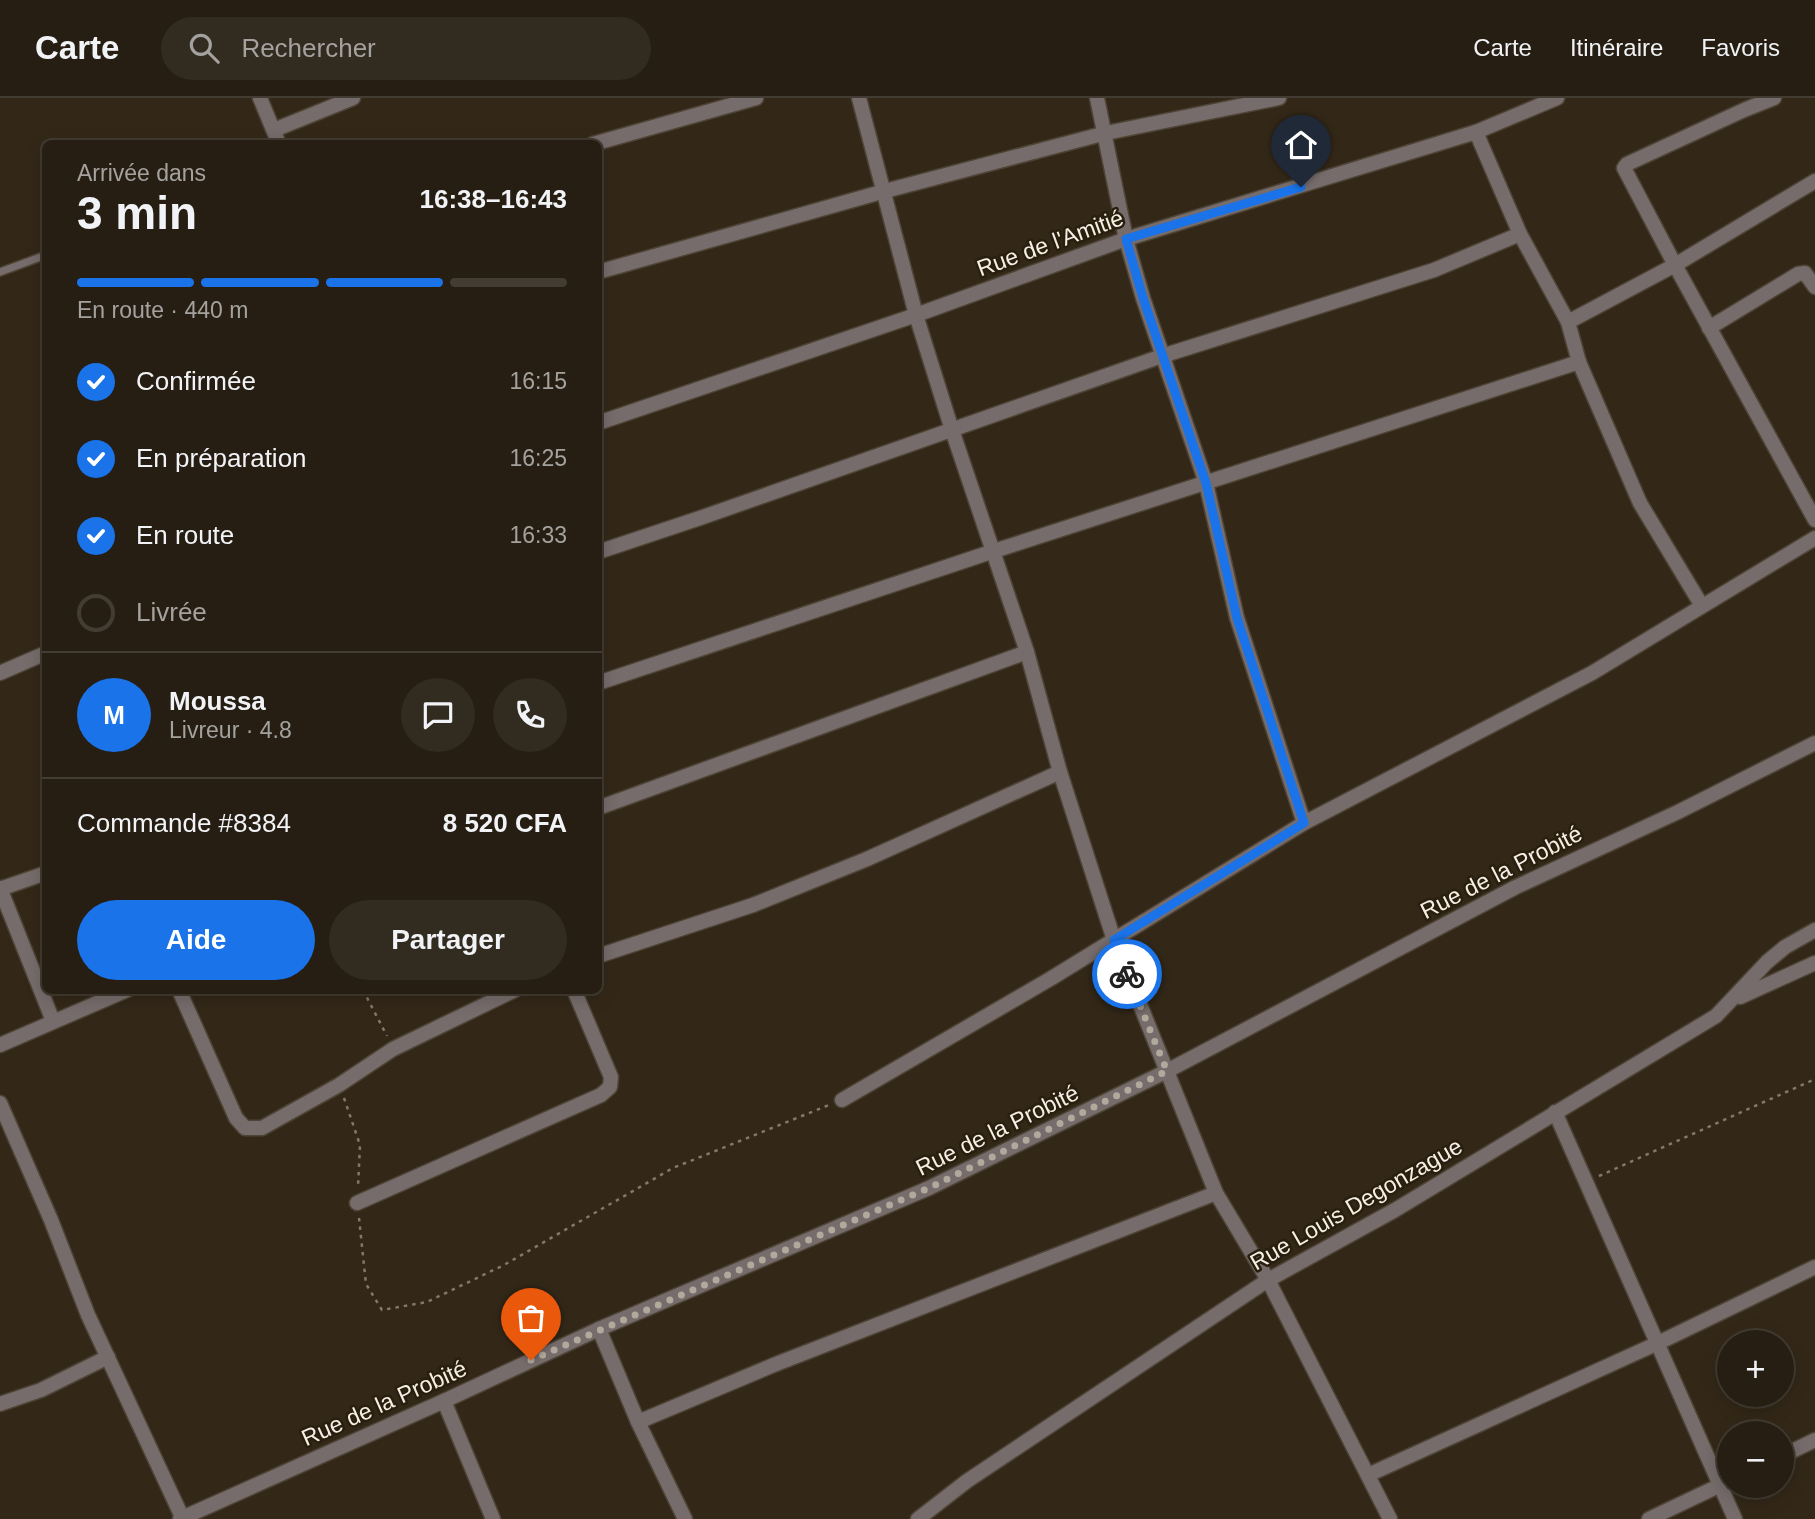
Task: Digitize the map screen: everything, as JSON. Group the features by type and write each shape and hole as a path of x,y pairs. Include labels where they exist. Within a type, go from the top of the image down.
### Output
{"street":[{"path":"260,98 276,137 353,98"},
{"path":"602,141 756,98"},
{"path":"859,98 916,315 1027,652 1060,772 1114,940 1216,1193 1268,1280 1390,1519"},
{"path":"1097,98 1126,239 1162,356 1206,483 1237,618 1304,823"},
{"path":"602,271 885,191 1106,133 1279,98"},
{"name":"Rue de l'Amitié","path":"602,422 916,315 1126,239 1476,132 1557,98"},
{"path":"1774,98 1732,115 1624,167 1815,520"},
{"path":"1476,132 1520,234 1568,322 1579,362 1640,503 1702,606"},
{"path":"1568,322 1675,265 1815,181"},
{"path":"602,551 1162,356 1434,270 1520,234"},
{"path":"1709,328 1798,274 1805,273 1815,287"},
{"path":"602,681 1579,362"},
{"path":"842,1100 1114,940 1304,823 1592,673 1815,538"},
{"path":"602,807 1027,652"},
{"path":"0,673 42,655"},
{"name":"Rue de la Probité","path":"182,1519 444,1402 599,1329 929,1188 1167,1071 1516,887 1678,812 1815,743"},
{"path":"602,955 753,905 842,869 1060,772"},
{"path":"42,874 0,888 42,993"},
{"name":"Rue Louis Degonzague","path":"918,1519 967,1480 1268,1280 1395,1210 1703,1025 1733,1000 1767,962 1785,947 1815,930"},
{"path":"1733,1000 1815,963"},
{"path":"42,994 53,1021"},
{"path":"0,1045 117,994"},
{"path":"181,994 236,1118 245,1128 262,1128 339,1086 393,1049 507,994"},
{"path":"357,1203 601,1096 610,1087 611,1077 576,994"},
{"path":"0,1103 108,1357 182,1519"},
{"path":"1555,1112 1658,1343 1717,1466"},
{"path":"638,1422 776,1364 1216,1193"},
{"path":"1367,1475 1658,1343 1815,1267"},
{"path":"599,1329 638,1422 685,1519"},
{"path":"0,1404 41,1390 108,1357"},
{"path":"444,1402 493,1519"},
{"path":"1794,1450 1815,1440"},
{"path":"1649,1519 1717,1487"},
{"path":"1729,1498 1735,1519"}],"lane":[{"path":"0,272 42,256"}],"path":[{"path":"365,994 393,1049"},
{"path":"1586,1182 1813,1080"},
{"path":"339,1086 360,1145 357,1203 366,1283 382,1310 427,1302 504,1265 673,1168 842,1100"}],"way so far":[{"path":"531,1360 929,1188 1167,1071 1127,974"}],"route":[{"path":"1127,974 1114,940 1304,823 1237,618 1206,483 1143,298 1126,239 1301,187"}]}
